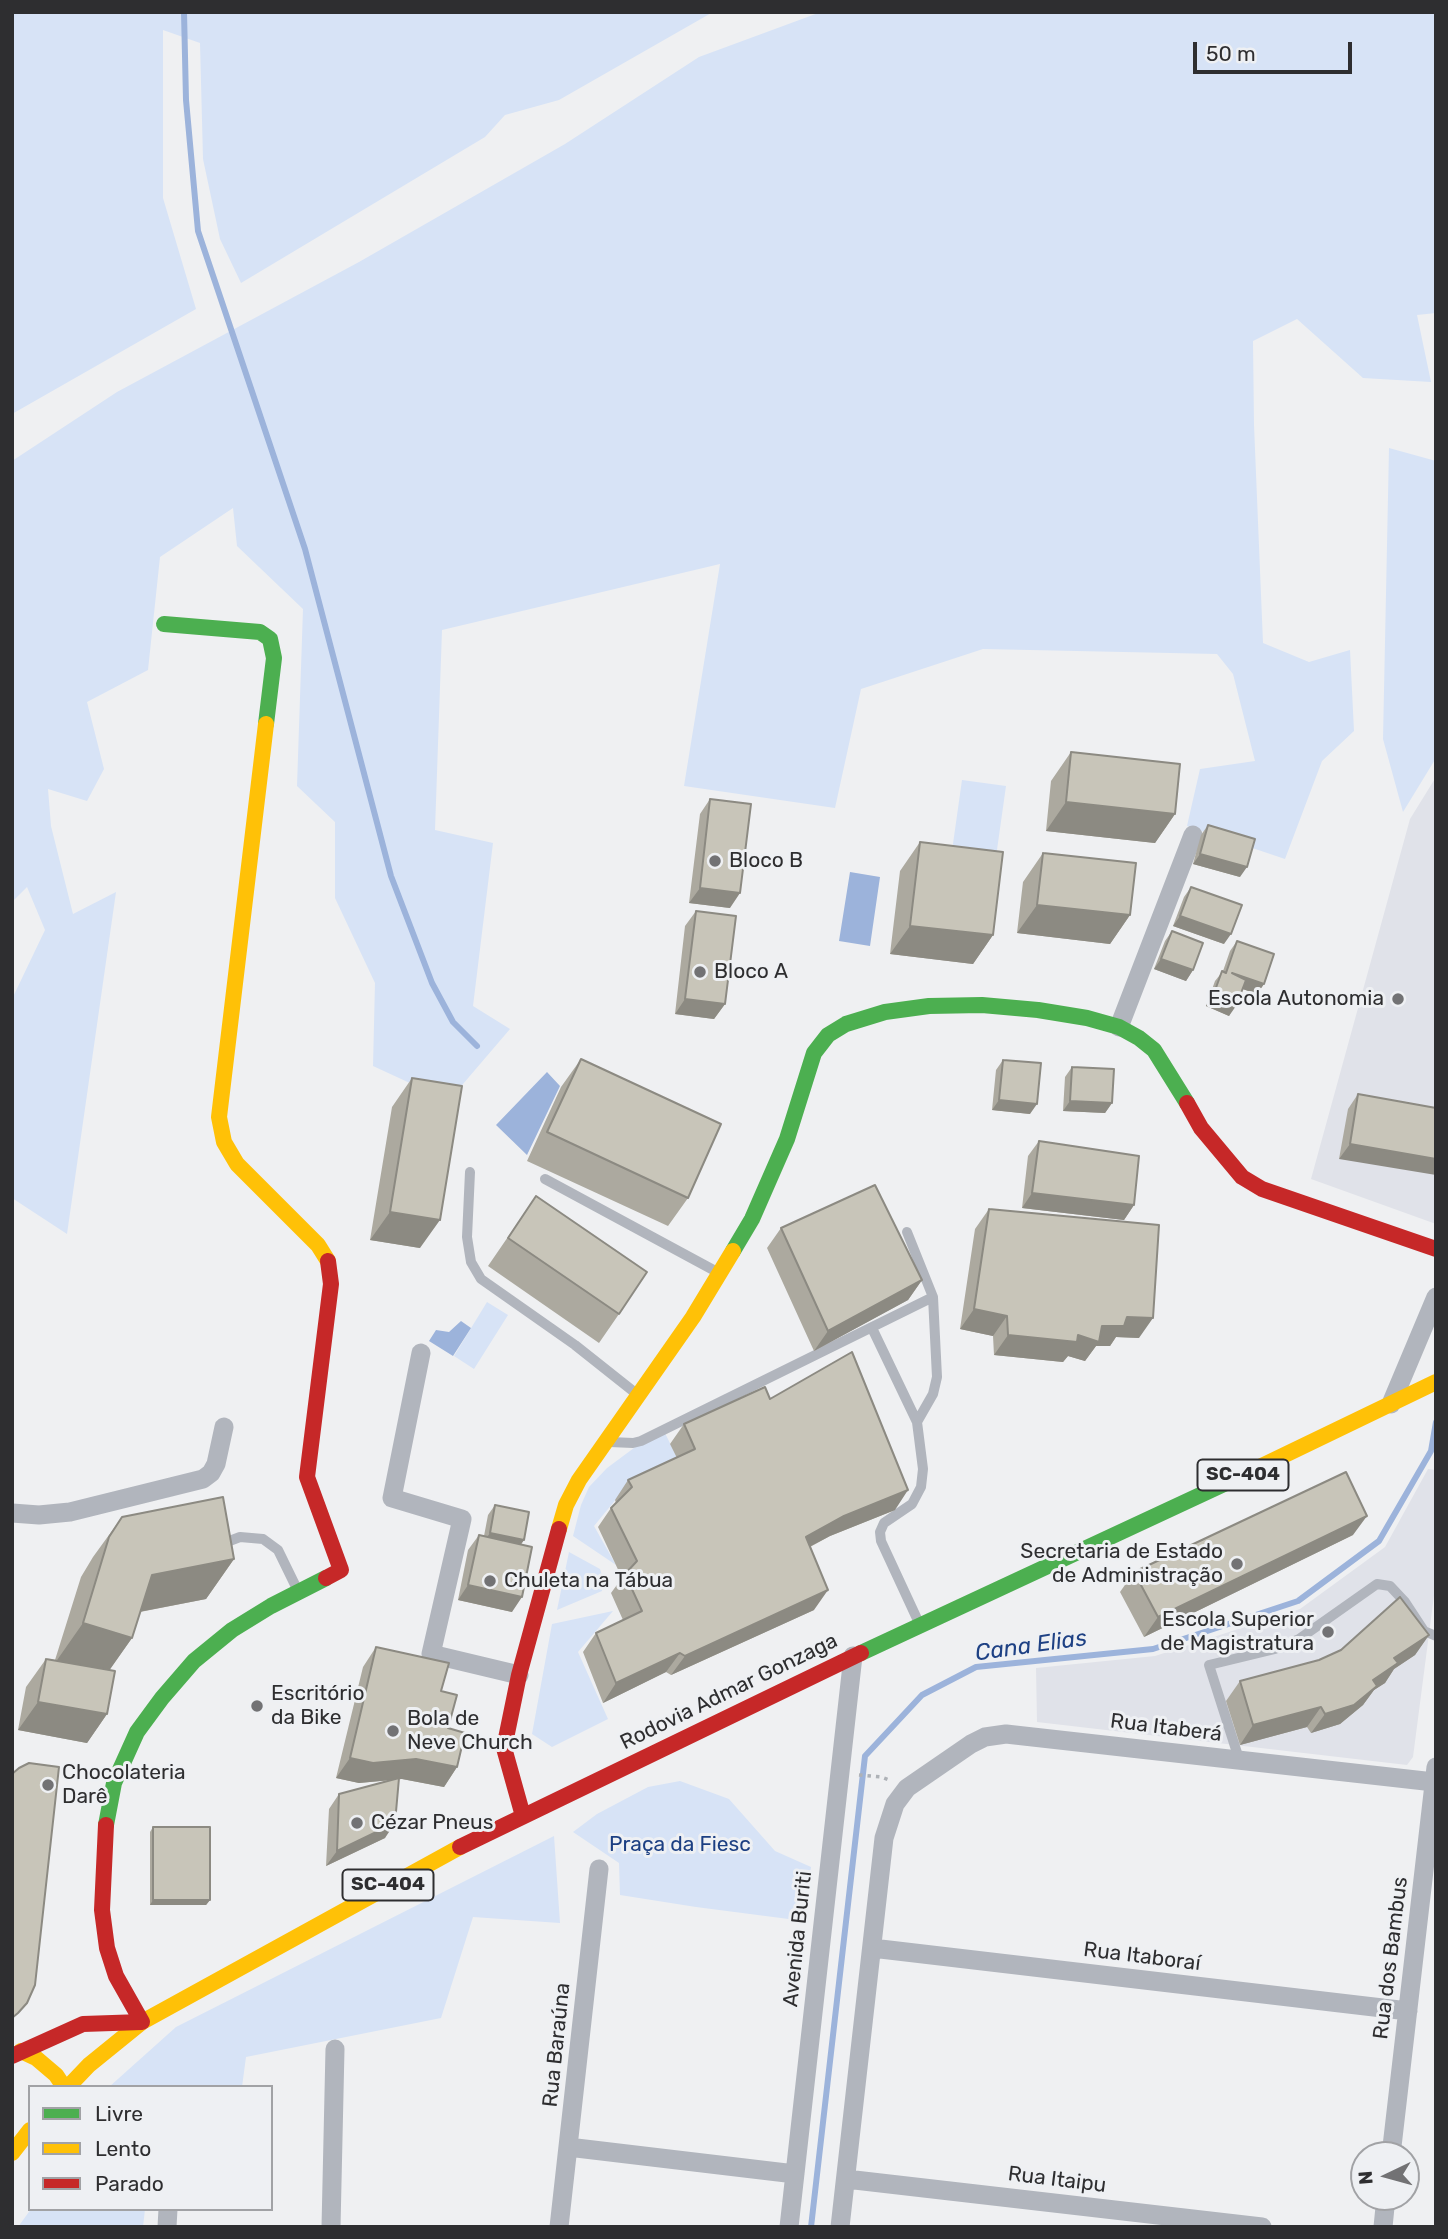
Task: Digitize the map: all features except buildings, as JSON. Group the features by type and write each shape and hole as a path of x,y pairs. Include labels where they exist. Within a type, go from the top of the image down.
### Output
{"street":[{"path":"23,2055 83,2024 142,2022 116,1976 107,1948 102,1910 106,1816 114,1783 137,1732 194,1661 232,1630 341,1570 307,1477 331,1284 328,1260 318,1245 237,1164 224,1142 219,1117 274,658 270,639 260,632 164,624"},
{"path":"1119,1027 1193,835"},
{"path":"523,1816 508,1768 505,1748 519,1675 566,1505 579,1480 693,1317 752,1219 787,1139 814,1053 828,1035 846,1024 885,1012 942,1006 982,1005 1038,1010 1087,1018 1119,1027 1154,1050 1201,1128 1242,1177 1262,1189 1436,1249"},
{"path":"1391,1404 1436,1297"},
{"path":"421,1353 392,1498 462,1519 431,1654 519,1675"},
{"name":"Rodovia Admar Gonzaga","path":"68,2085 142,2022 441,1856 920,1624 1436,1382"},
{"path":"12,1513 38,1515 70,1512 203,1479 211,1473 216,1464 224,1427"},
{"name":"Avenida Buriti","path":"789,2227 853,1656"},
{"name":"Rua Itaberá","path":"872,1948 884,1838 895,1804 907,1788 985,1737 1006,1734 1239,1759 1435,1774"},
{"name":"Rua dos Bambus","path":"1393,2141 1435,1774"},
{"name":"Rua Baraúna","path":"559,2227 599,1869"},
{"path":"841,2227 872,1948"},
{"name":"Rua Itaboraí","path":"872,1948 1408,2011"},
{"path":"331,2227 335,2049"},
{"path":"23,2055 45,2085"},
{"path":"23,2055 56,2075 64,2085"},
{"path":"12,2154 28,2133"},
{"path":"568,2147 795,2174"},
{"name":"Rua Itaipu","path":"846,2179 1262,2227"}],"lane":[{"path":"470,1172 467,1237 471,1262 481,1279 575,1345 638,1396"},
{"path":"545,1179 719,1273"},
{"path":"907,1232 933,1297 937,1377 933,1394 917,1422"},
{"path":"606,1442 641,1441 933,1297"},
{"path":"872,1328 917,1422 923,1468 921,1488 912,1504 884,1523 880,1532 881,1541 920,1624"},
{"path":"214,1547 240,1537 262,1539 278,1550 299,1592"},
{"path":"1239,1759 1209,1665 1275,1649 1299,1639 1377,1584 1390,1586 1405,1602 1419,1626 1436,1636"}],"path":[{"path":"855,1775 881,1777"}],"shaded area":[{"name":"Escola Autonomia","path":"1436,777 1436,1224 1311,1179 1410,819"},
{"name":"Escola Superior de Magistratura","path":"1428,1469 1436,1470 1436,1580 1413,1757 1407,1765 1037,1722 1036,1668 1155,1656 1300,1609 1385,1547"}],"green space":[{"path":"12,12 713,12 559,100 505,115 485,137 241,283 220,239 203,159 200,43 163,30 163,198 196,309 12,414"},
{"path":"821,12 1436,12 1436,313 1417,315 1431,382 1363,378 1297,319 1253,341 1263,643 1309,662 1350,650 1354,731 1322,761 1285,859 1187,826 1200,769 1255,761 1233,674 1217,654 983,649 861,689 835,808 684,786 720,564 442,630 435,830 493,843 473,1006 510,1029 451,1102 373,1066 375,983 335,898 335,822 297,786 303,609 237,546 233,508 160,557 148,670 87,702 104,769 87,801 48,789 51,826 73,914 116,892 67,1234 12,1198 12,999 45,930 27,887 12,902 12,461 117,392 359,262 565,144 699,57"},
{"path":"1389,448 1436,461 1436,758 1403,812 1383,739"},
{"path":"962,780 1006,786 994,871 950,865"},
{"path":"487,1302 508,1315 474,1369 454,1356"},
{"path":"665,1433 682,1468 617,1498 594,1526 616,1565 573,1536 581,1505 589,1487 607,1468 638,1445"},
{"path":"569,1552 600,1569 603,1578 602,1591 557,1610"},
{"path":"613,1611 578,1652 608,1719 552,1747 532,1734 552,1624"},
{"name":"Praça da Fiesc","path":"680,1781 729,1799 775,1851 811,1867 804,1921 620,1895 619,1863 573,1832 597,1814 648,1787"},
{"path":"554,1836 560,1923 473,1917 441,2018 246,2057 242,2085 111,2085 176,2027"},
{"path":"30,2211 145,2211 143,2227 18,2227"}],"water":[{"path":"850,872 880,877 870,946 839,941"},
{"path":"547,1072 560,1086 527,1155 496,1125"},
{"path":"461,1321 471,1328 453,1356 429,1341 436,1330 449,1332"}],"waterway":[{"path":"184,12 186,100 198,231 305,549 391,876 432,983 453,1022 477,1046"},
{"name":"Cana Elias","path":"811,2227 865,1756 922,1695 976,1667 1153,1649 1298,1601 1379,1541 1431,1451 1436,1422"}],"traffic: fast":[{"path":"164,624 260,632 270,639 274,658 266,724"},
{"path":"733,1251 752,1219 787,1139 814,1053 828,1035 846,1024 885,1012 929,1006 982,1005 1087,1018 1119,1027 1154,1050 1187,1103"},
{"path":"861,1653 1239,1477"},
{"path":"106,1825 114,1783 137,1732 194,1661 232,1630 271,1606 326,1578"}],"traffic: slow":[{"path":"266,724 219,1117 224,1142 237,1164 318,1245 328,1261"},
{"path":"559,1529 566,1505 579,1480 693,1317 733,1251"},
{"path":"1239,1477 1436,1382"},
{"path":"70,2085 89,2065 142,2022 460,1847"},
{"path":"21,2051 36,2058 56,2075 63,2085"},
{"path":"12,2153 28,2133"}],"traffic: jam":[{"path":"1187,1103 1201,1128 1242,1177 1262,1189 1436,1249"},
{"path":"326,1578 341,1570 307,1477 331,1284 328,1261"},
{"path":"523,1816 504,1748 519,1675 559,1529"},
{"path":"460,1847 861,1653"},
{"path":"12,2056 83,2024 142,2022 116,1976 107,1948 102,1910 106,1825"}],"place":[{"name":"Bloco B","path":"715,861"},
{"name":"Bloco A","path":"700,972"},
{"name":"Escola Autonomia","path":"1398,999"},
{"name":"Secretaria de Estado de Administração","path":"1237,1564"},
{"name":"Chuleta na Tábua","path":"490,1581"},
{"name":"Escola Superior de Magistratura","path":"1328,1632"},
{"name":"Escritório da Bike","path":"257,1706"},
{"name":"Bola de Neve Church","path":"393,1731"},
{"name":"Chocolateria Darê","path":"48,1785"},
{"name":"Cézar Pneus","path":"357,1823"}]}
